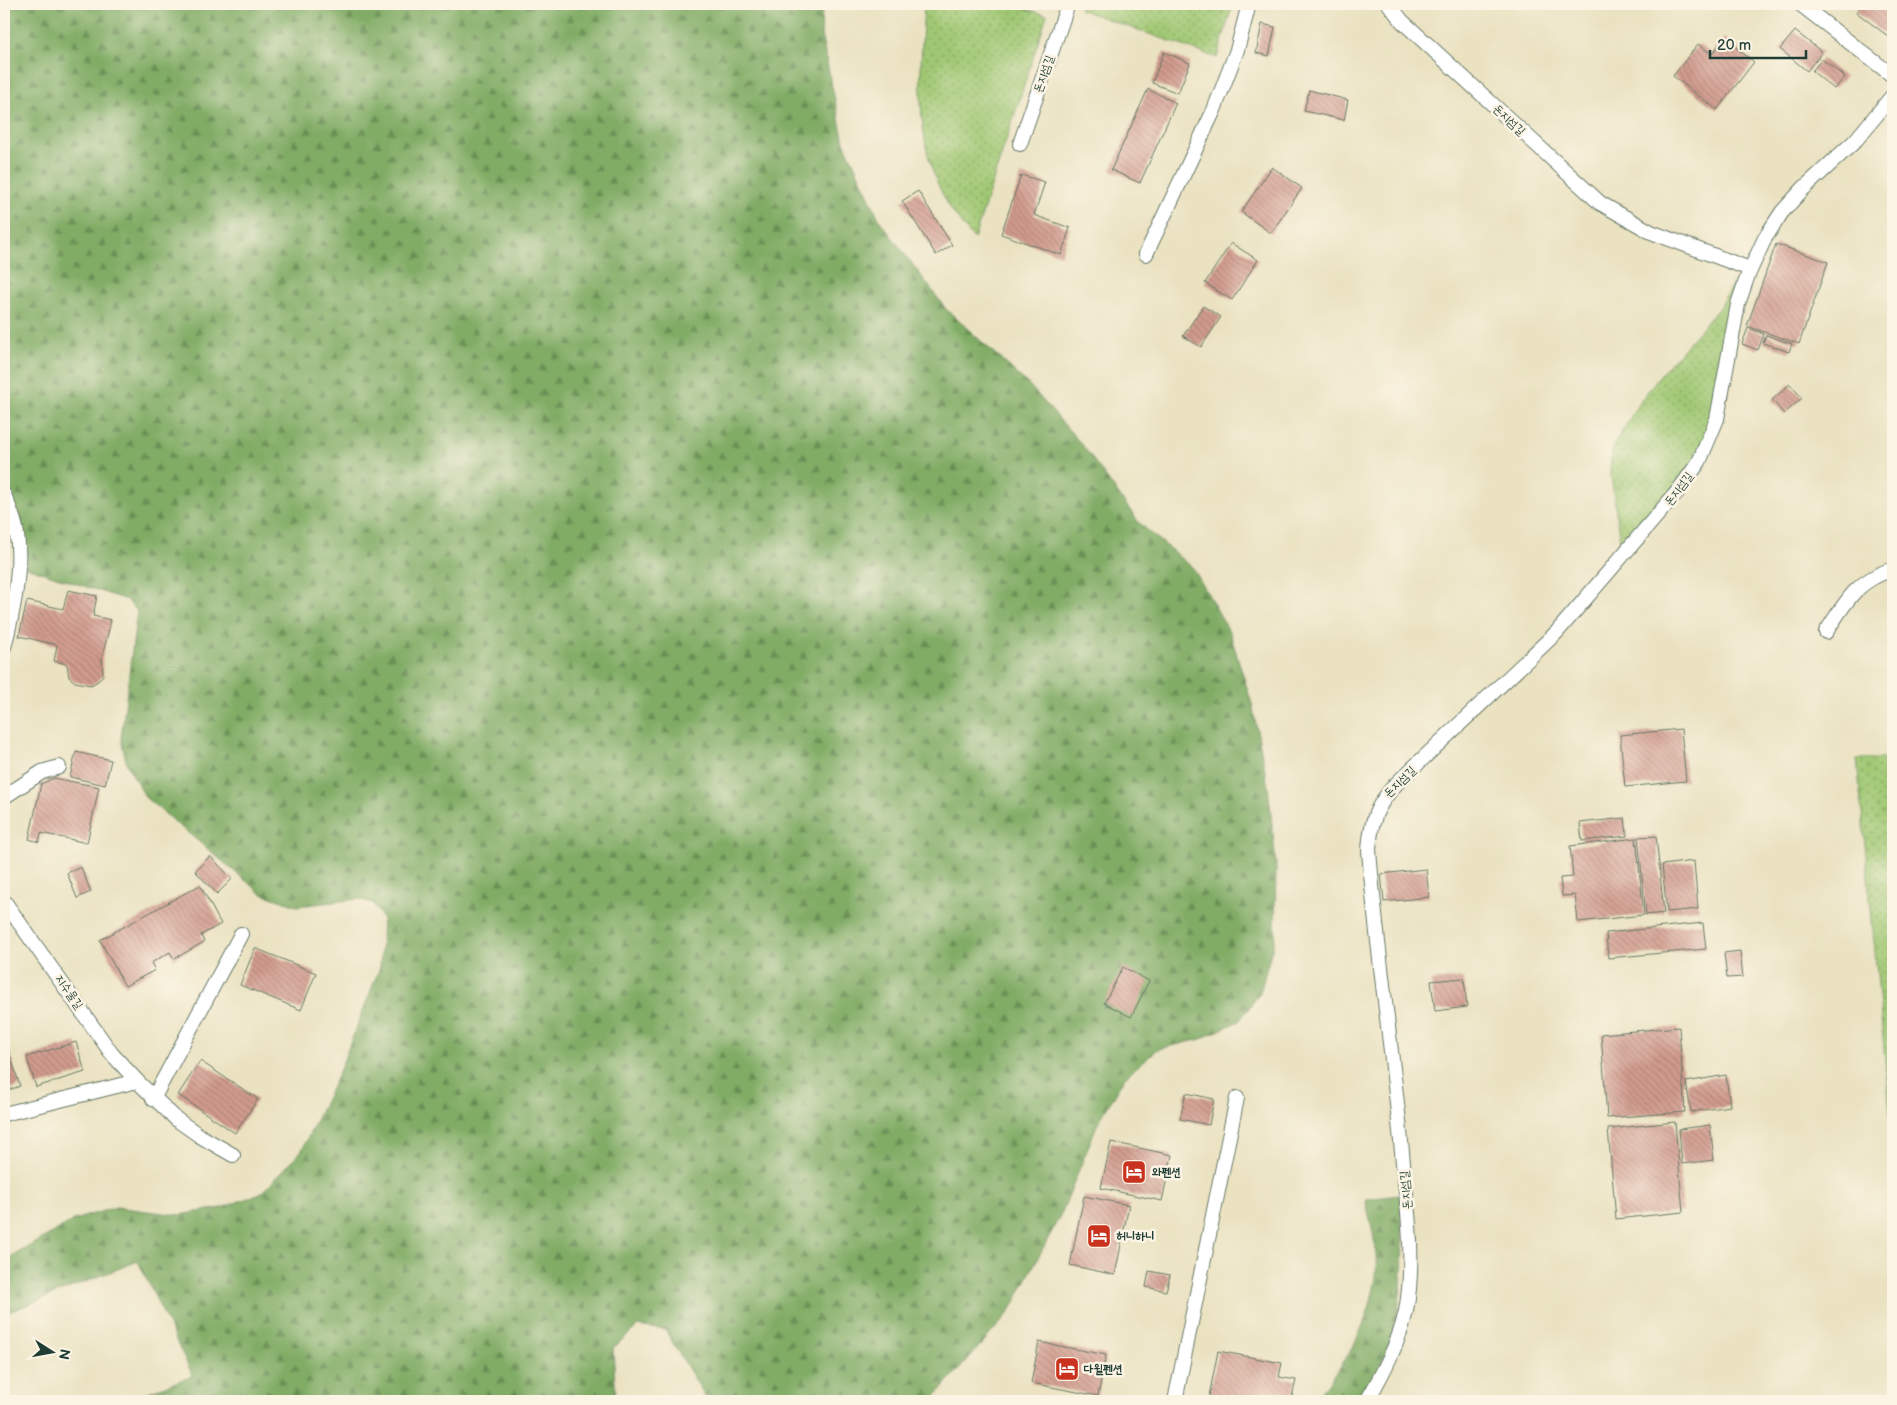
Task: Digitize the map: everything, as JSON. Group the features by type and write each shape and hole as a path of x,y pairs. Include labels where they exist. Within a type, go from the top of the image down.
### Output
{"lane":[{"name":"돈지섬길","path":"1020,144 1068,4"},
{"path":"1146,254 1214,110 1237,50 1249,4"},
{"name":"돈지섬길","path":"1389,4 1402,21 1600,203 1651,232 1750,269"},
{"path":"1800,4 1893,76"},
{"name":"돈지섬길","path":"1367,1401 1396,1343 1405,1313 1410,1284 1410,1254 1400,1124 1370,859 1370,830 1374,813 1396,784 1556,633 1678,491 1699,462 1717,419 1732,328 1738,304 1750,269 1765,238 1782,212 1803,189 1855,141 1893,95"},
{"path":"4,495 17,534 18,556 15,589 4,647"},
{"path":"1826,632 1849,596 1873,576 1893,569"},
{"path":"4,797 42,772 59,768"},
{"name":"지수물길","path":"4,901 112,1054 136,1081 153,1099 200,1136 233,1155"},
{"path":"153,1099 241,934"},
{"path":"4,1114 136,1081"},
{"path":"1175,1401 1237,1098"}],"green space":[{"path":"4,4 822,4 821,35 844,142 880,221 946,309 1029,385 1083,446 1140,524 1193,568 1230,633 1252,704 1268,786 1276,863 1275,938 1260,993 1239,1021 1201,1039 1158,1049 1125,1077 1097,1125 1062,1212 1009,1313 931,1401 708,1401 665,1330 638,1326 613,1348 616,1401 123,1401 193,1376 138,1261 4,1314 4,1261 74,1220 116,1207 178,1215 222,1208 263,1192 302,1150 339,1072 380,967 383,919 373,903 359,899 297,906 262,894 146,798 127,765 121,739 137,611 127,600 26,567 23,533 17,511 4,479"},
{"path":"924,4 1009,4 1047,15 974,239 953,212 938,185 929,157 923,128 921,98"},
{"path":"1082,4 1233,4 1217,58 1079,9"},
{"path":"1734,281 1723,362 1715,402 1704,439 1689,467 1678,482 1621,549 1610,468 1612,452 1617,440 1641,400 1661,374 1719,308"},
{"path":"1857,759 1893,759 1893,1146"},
{"path":"1400,1195 1403,1249 1402,1276 1394,1329 1386,1354 1374,1378 1359,1401 1312,1401 1335,1375 1353,1346 1371,1299 1375,1282 1376,1261 1374,1240 1365,1199"}],"building":[{"path":"1862,4 1893,4 1893,40 1856,12"},
{"path":"1262,24 1275,27 1269,56 1256,53"},
{"path":"1795,31 1822,52 1807,71 1780,49"},
{"path":"1724,38 1754,62 1717,110 1673,76 1698,44 1712,54"},
{"path":"1164,52 1190,63 1178,93 1152,83"},
{"path":"1822,59 1845,77 1834,89 1812,71"},
{"path":"1148,89 1176,103 1140,183 1111,170"},
{"path":"1309,90 1348,100 1344,120 1304,111"},
{"path":"1272,167 1302,188 1271,233 1241,212"},
{"path":"1021,175 1045,182 1034,215 1070,228 1061,255 1001,234"},
{"path":"918,191 952,245 936,255 902,201"},
{"path":"1231,243 1258,260 1232,300 1205,283"},
{"path":"1776,244 1828,262 1799,344 1747,326"},
{"path":"1203,306 1221,317 1201,347 1183,336"},
{"path":"1748,328 1764,334 1758,350 1742,344"},
{"path":"1766,335 1792,344 1789,352 1763,343"},
{"path":"1790,384 1802,398 1784,414 1772,400"},
{"path":"68,590 97,596 93,616 111,620 102,658 103,675 91,685 75,682 69,677 67,664 54,661 57,645 19,636 27,601 63,609"},
{"path":"1681,729 1686,781 1625,787 1620,735"},
{"path":"76,752 111,760 105,785 70,777"},
{"path":"54,778 99,787 87,843 41,833 39,842 29,839 41,784"},
{"path":"1625,818 1627,836 1582,841 1580,823"},
{"path":"1656,836 1664,913 1646,915 1638,837"},
{"path":"1636,838 1644,915 1578,922 1575,895 1562,896 1560,878 1573,877 1570,846"},
{"path":"210,856 232,879 217,894 195,871"},
{"path":"1694,861 1698,909 1667,912 1662,865"},
{"path":"81,867 91,892 77,898 67,873"},
{"path":"1426,869 1429,897 1384,902 1381,874"},
{"path":"200,885 221,924 201,935 204,942 174,959 170,952 151,963 155,970 125,986 100,940"},
{"path":"1703,923 1706,949 1608,958 1606,933"},
{"path":"255,948 316,973 301,1010 240,985"},
{"path":"1740,951 1743,977 1727,978 1724,953"},
{"path":"1123,967 1149,981 1131,1017 1104,1003"},
{"path":"1464,978 1467,1007 1435,1011 1431,981"},
{"path":"1679,1027 1685,1112 1607,1118 1601,1034"},
{"path":"76,1042 85,1072 36,1087 27,1057"},
{"path":"7,1045 20,1086 4,1092 4,1046"},
{"path":"200,1061 258,1099 235,1133 178,1095"},
{"path":"1726,1075 1730,1106 1691,1112 1686,1082"},
{"path":"1186,1093 1214,1099 1209,1125 1180,1119"},
{"path":"1675,1122 1683,1212 1616,1219 1608,1129"},
{"path":"1710,1125 1714,1160 1682,1164 1679,1129"},
{"path":"1111,1142 1172,1155 1162,1201 1101,1188"},
{"path":"1084,1196 1129,1205 1115,1275 1070,1265"},
{"path":"1149,1271 1170,1275 1166,1291 1146,1287"},
{"path":"1039,1342 1106,1355 1098,1396 1031,1383"},
{"path":"1218,1351 1282,1363 1279,1377 1296,1380 1291,1401 1208,1401"}],"place":[{"name":"와펜션","path":"1134,1172"},
{"name":"허니하니","path":"1099,1236"},
{"name":"다윌펜션","path":"1067,1369"}]}
